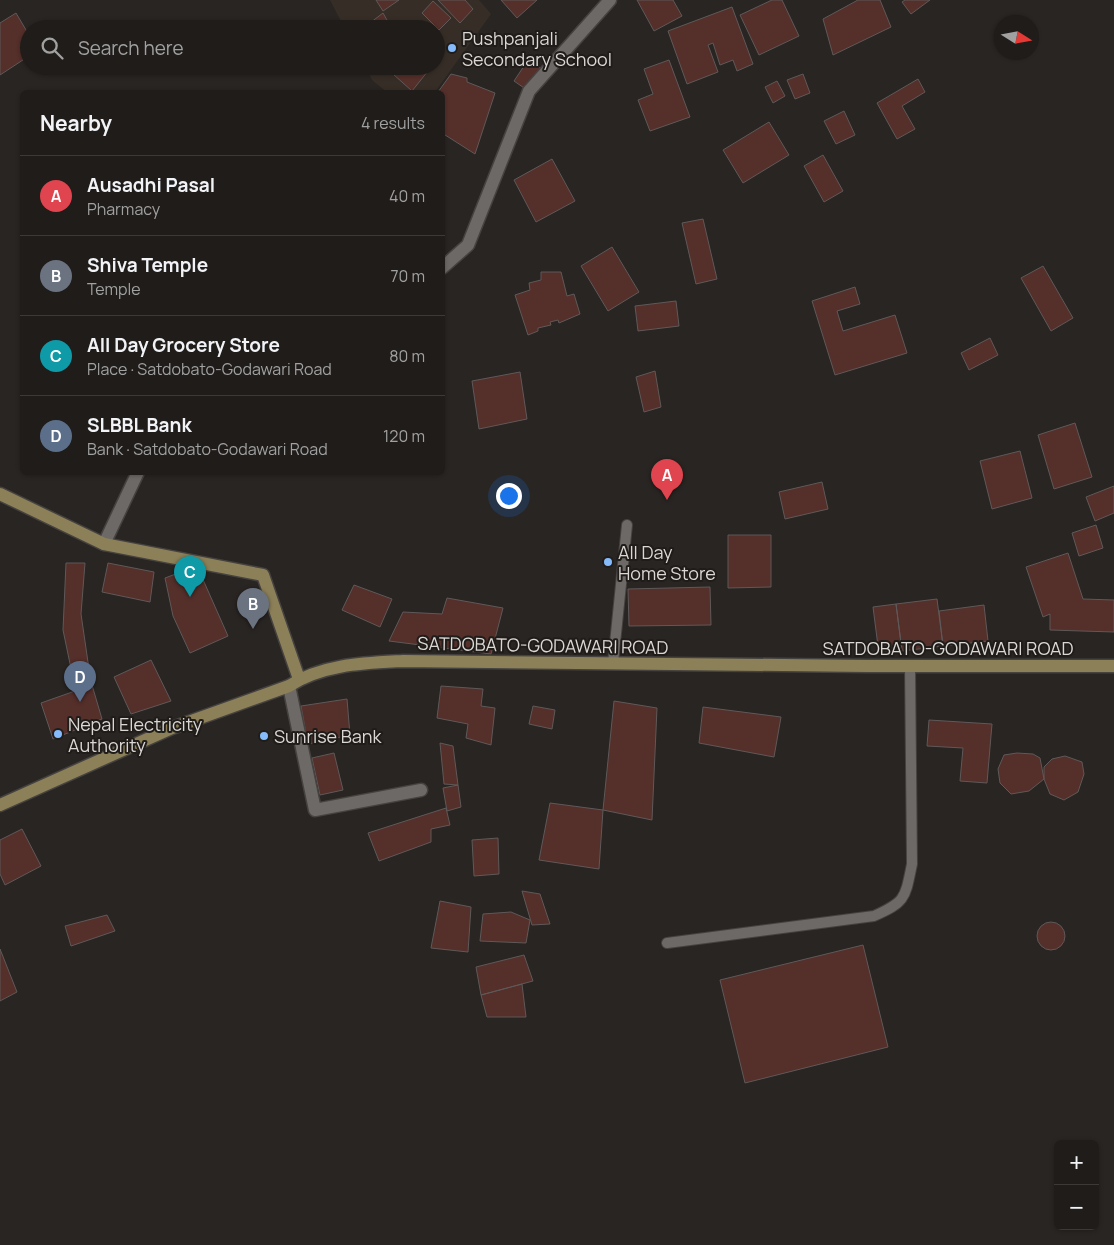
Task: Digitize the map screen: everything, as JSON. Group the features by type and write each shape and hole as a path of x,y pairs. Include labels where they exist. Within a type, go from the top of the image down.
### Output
{"street":[{"path":"445,265 468,245 528,91 610,0"},
{"path":"104,544 137,475"},
{"path":"0,494 104,544 263,575 294,683 315,810 420,790"},
{"name":"SATDOBATO-GODAWARI ROAD","path":"0,805 172,728 351,664 403,661 1114,666"}],"lane":[{"path":"613,663 627,525"},
{"path":"668,943 874,916 892,908 906,896 912,864 910,666"}],"shaded area":[{"name":"Pushpanjali Secondary School","path":"330,0 479,0 491,14 436,90 384,90 372,80 370,75 445,75 445,20 340,20"}],"building":[{"path":"376,0 399,0 383,11"},
{"path":"438,0 465,0 473,9 460,23"},
{"path":"501,0 537,0 517,18"},
{"path":"637,0 673,0 682,16 654,31"},
{"path":"772,0 782,0 799,36 759,55 740,15"},
{"path":"858,0 880,0 891,27 833,55 823,19"},
{"path":"905,0 930,0 911,14 902,2"},
{"path":"433,1 451,18 445,24 445,20 429,20 422,13"},
{"path":"732,7 753,64 737,71 733,60 720,65 713,43 708,45 718,72 687,84 668,31"},
{"path":"16,13 20,20 20,62 0,75 0,23"},
{"path":"383,13 387,20 374,20"},
{"path":"528,60 542,69 527,90 514,81"},
{"path":"669,60 690,117 650,131 638,100 653,94 644,69"},
{"path":"451,74 467,78 467,82 495,93 475,154 445,135 445,90 439,90"},
{"path":"803,74 810,93 795,99 787,80"},
{"path":"394,75 425,75 411,90"},
{"path":"918,79 925,92 902,106 915,129 897,139 877,103"},
{"path":"777,81 785,96 773,103 765,87"},
{"path":"844,111 855,135 836,144 824,121"},
{"path":"769,122 789,155 743,183 723,150"},
{"path":"823,155 843,191 824,202 804,166"},
{"path":"552,159 575,201 536,222 514,180"},
{"path":"703,219 717,279 696,284 682,223"},
{"path":"612,247 639,292 608,311 581,266"},
{"path":"1043,266 1073,318 1051,331 1021,278"},
{"path":"541,272 561,272 567,296 574,294 580,314 559,323 558,320 550,322 551,325 538,328 538,331 528,335 515,295 530,290 529,283 541,280"},
{"path":"855,287 860,304 837,311 843,331 895,315 907,353 835,375 812,301"},
{"path":"676,301 679,326 638,331 635,306"},
{"path":"990,338 998,355 969,370 961,353"},
{"path":"655,371 661,407 644,412 636,377"},
{"path":"520,372 527,419 479,429 472,381"},
{"path":"1075,423 1092,477 1054,489 1038,435"},
{"path":"1020,451 1032,498 992,509 980,461"},
{"path":"822,482 828,509 785,519 779,492"},
{"path":"1114,486 1114,513 1095,521 1086,497"},
{"path":"1096,525 1103,548 1079,556 1072,533"},
{"path":"728,535 771,535 771,587 728,588"},
{"path":"1068,553 1083,599 1114,600 1114,632 1050,630 1050,614 1043,617 1026,567"},
{"path":"66,563 85,563 81,614 90,676 74,683 63,630"},
{"path":"108,563 154,572 150,602 102,592"},
{"path":"197,566 228,636 190,653 173,616 165,578"},
{"path":"354,585 392,599 380,627 342,610"},
{"path":"710,587 711,625 629,626 628,589"},
{"path":"447,598 503,608 491,654 389,641 403,612 442,614"},
{"path":"937,599 943,646 902,651 896,604"},
{"path":"896,604 902,651 879,654 873,607"},
{"path":"984,605 988,641 943,646 939,611"},
{"path":"151,660 171,701 131,714 114,677"},
{"path":"92,685 102,719 53,739 41,703"},
{"path":"441,686 483,689 481,706 495,708 491,745 466,738 468,724 437,718"},
{"path":"347,699 350,735 308,744 301,706"},
{"path":"614,701 657,708 652,820 603,810"},
{"path":"533,706 555,710 552,729 529,724"},
{"path":"703,707 781,717 774,757 699,743"},
{"path":"929,720 992,724 987,783 960,781 963,748 927,746"},
{"path":"440,743 453,746 458,785 444,784"},
{"path":"334,753 343,790 320,795 312,758"},
{"path":"1017,753 1033,754 1040,758 1044,779 1029,791 1011,794 1000,783 998,769 1004,755"},
{"path":"1065,756 1082,762 1084,774 1078,792 1064,800 1050,794 1044,779 1044,767 1052,759"},
{"path":"458,785 461,807 447,811 443,788"},
{"path":"550,803 603,810 599,869 539,860"},
{"path":"446,808 450,825 431,829 431,842 379,861 368,833"},
{"path":"22,829 41,866 5,885 0,874 0,840"},
{"path":"498,838 499,874 474,876 472,840"},
{"path":"522,891 540,894 550,924 532,925"},
{"path":"440,901 471,907 468,952 431,948"},
{"path":"511,912 530,920 526,943 480,941 483,914"},
{"path":"107,915 115,931 71,946 65,926"},
{"path":"1051,922 1061,926 1065,936 1061,946 1051,950 1041,946 1037,936 1041,926"},
{"path":"863,945 888,1047 745,1083 720,980"},
{"path":"0,949 17,992 0,1001"},
{"path":"524,955 533,981 481,995 476,967"},
{"path":"522,984 526,1017 487,1017 481,995"}],"place":[{"name":"Pushpanjali Secondary School","path":"452,48"},
{"name":"Ausadhi Pasal","path":"667,500"},
{"name":"All Day Home Store","path":"608,562"},
{"name":"All Day Grocery Store","path":"190,597"},
{"name":"Shiva Temple","path":"253,629"},
{"name":"SLBBL Bank","path":"80,702"},
{"name":"Nepal Electricity Authority","path":"58,734"},
{"name":"Sunrise Bank","path":"264,736"}]}
